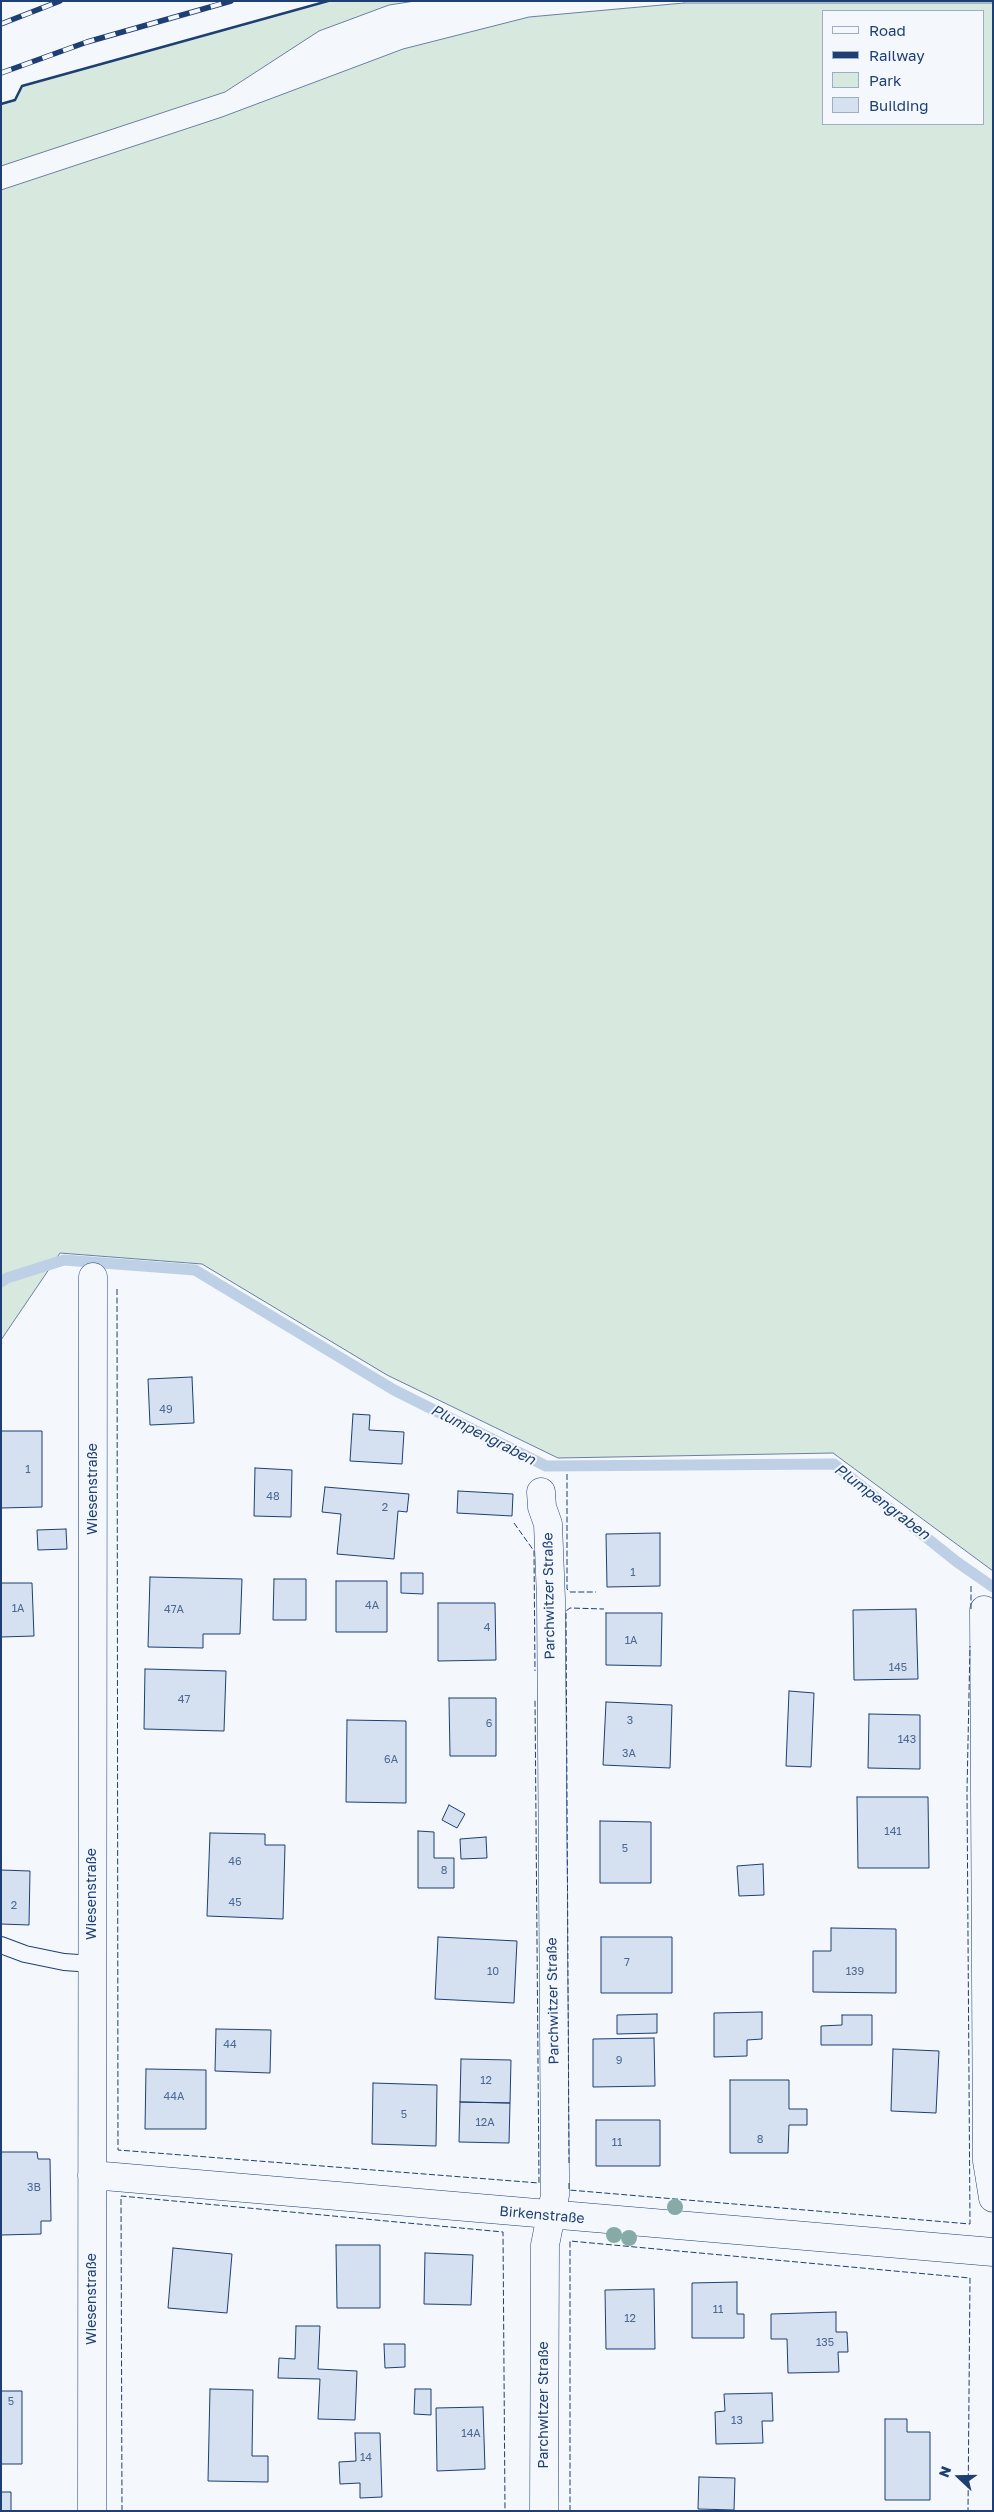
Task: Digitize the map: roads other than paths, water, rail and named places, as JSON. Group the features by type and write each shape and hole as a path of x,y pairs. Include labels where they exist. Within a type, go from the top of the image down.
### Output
{"street":[{"name":"Wiesenstraße","path":"92,2511 93,1277"},
{"name":"Parchwitzer Straße","path":"541,1492 542,1507 548,1524 551,1599 555,2174 555,2195 545,2245 544,2511"},
{"path":"984,1610 987,2161 993,2198"},
{"name":"Birkenstraße","path":"92,2175 551,2216 993,2252"}],"lane":[{"path":"1,1945 25,1954 64,1962 92,1964"}],"waterway":[{"name":"Plumpengraben","path":"1,1282 7,1278 64,1260 195,1270 394,1390 546,1466 834,1464 957,1562 993,1587"}],"railway":[{"path":"1,24 60,1"},
{"path":"1,73 87,42 231,1"}]}
